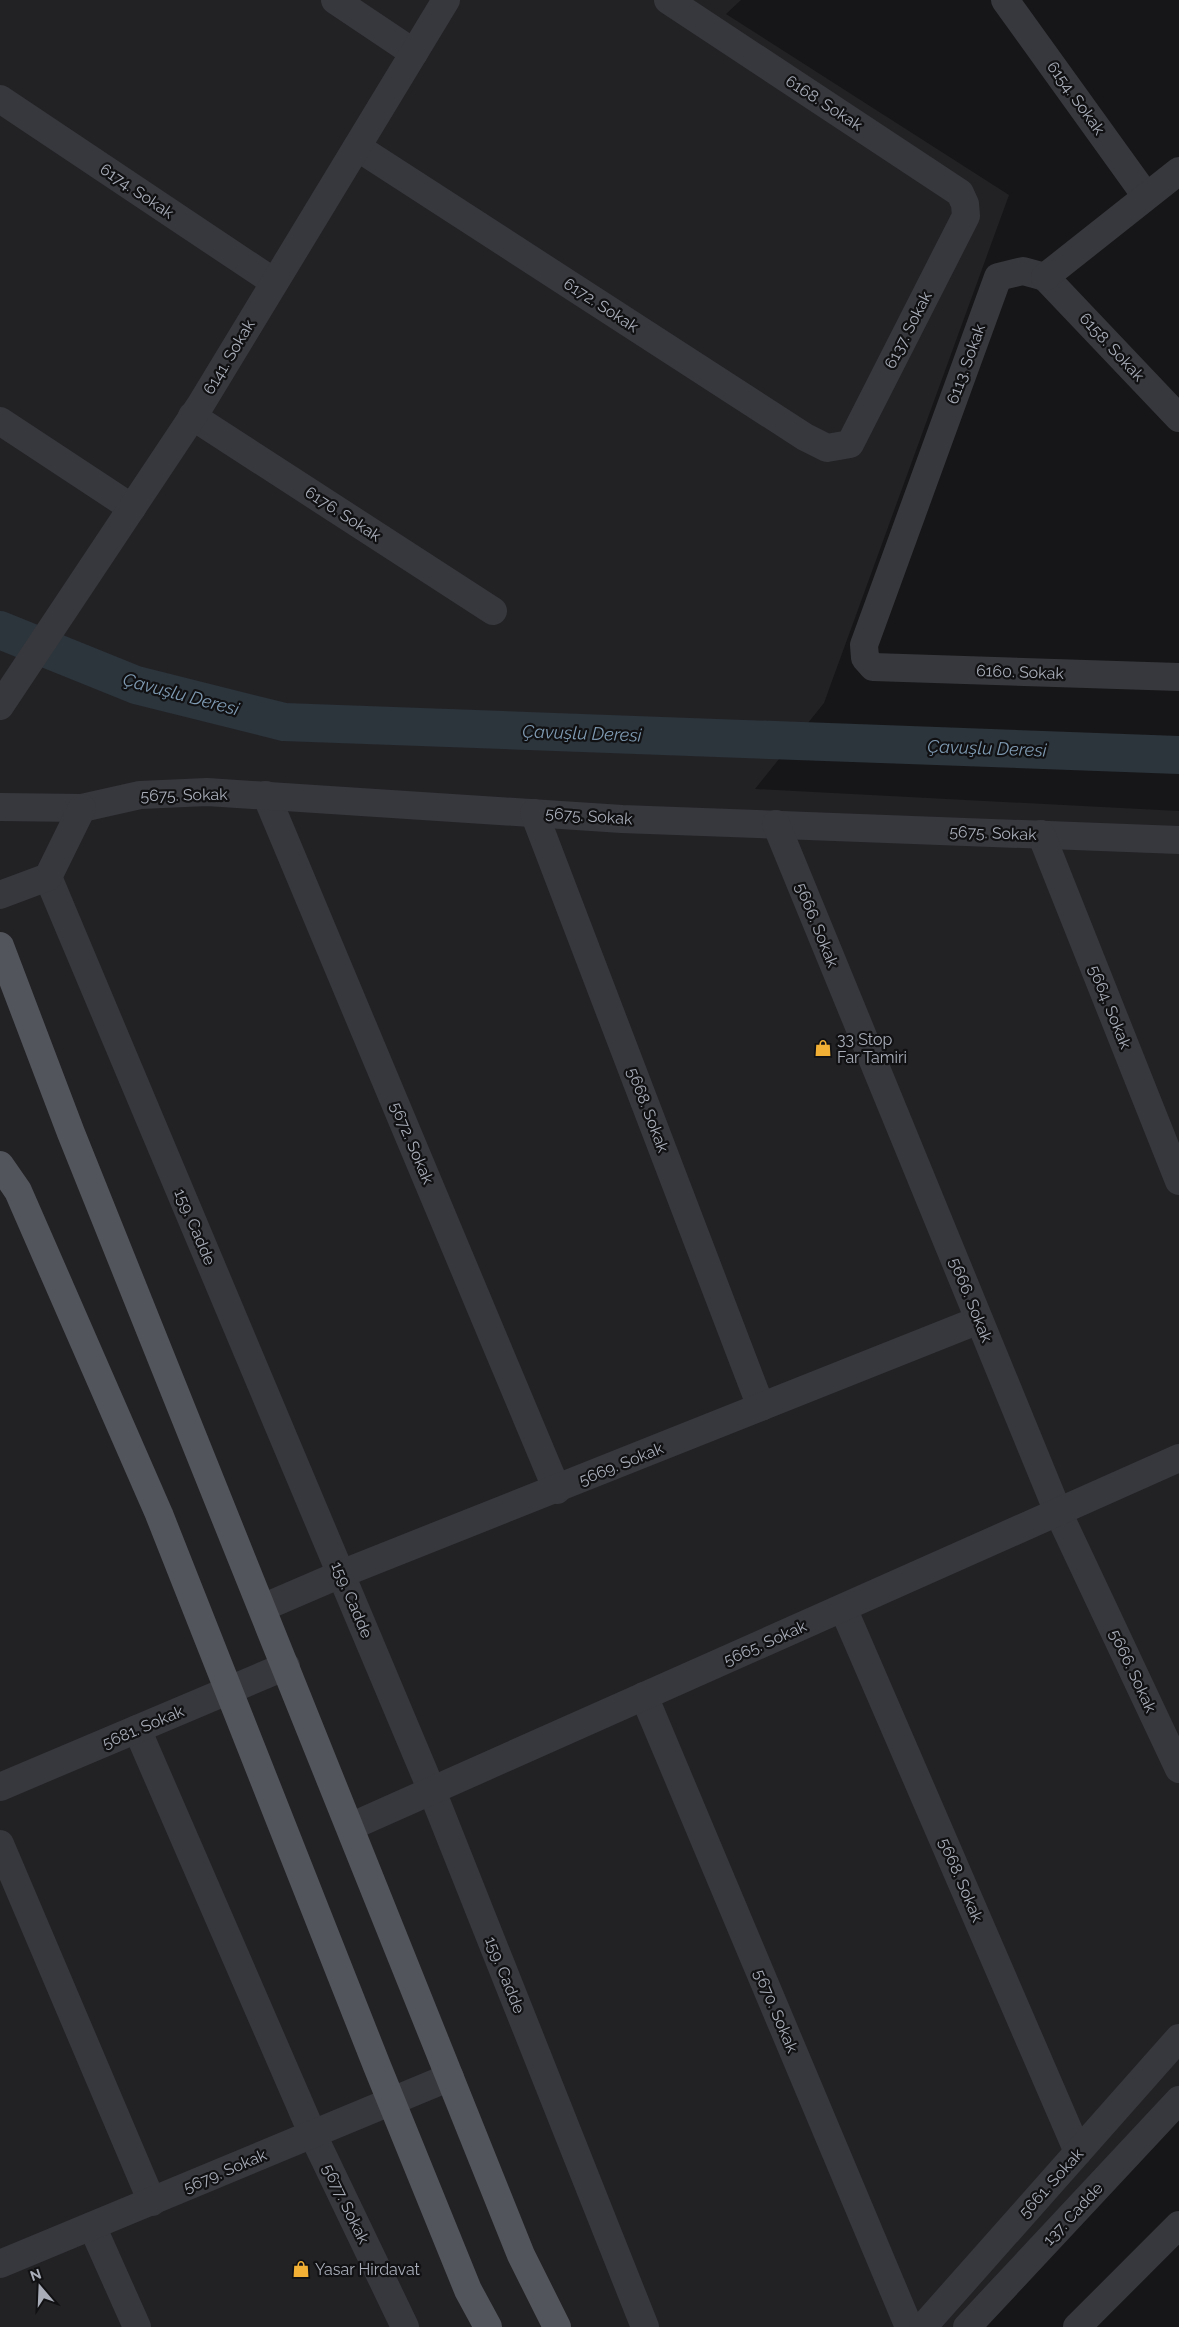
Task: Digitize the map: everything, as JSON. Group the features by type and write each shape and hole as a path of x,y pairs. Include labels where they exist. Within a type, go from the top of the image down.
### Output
{"main road":[{"path":"0,946 71,1133 521,2255 557,2327"},
{"path":"0,1165 18,1191 155,1505 468,2290 488,2327"}],"street":[{"path":"335,0 414,53"},
{"name":"6141. Sokak","path":"0,706 192,416 446,0"},
{"name":"6168. Sokak","path":"668,0 960,193 966,204 966,216"},
{"name":"6154. Sokak","path":"1005,0 1146,196"},
{"name":"6174. Sokak","path":"0,99 274,282"},
{"name":"6172. Sokak","path":"357,147 805,436 827,448 850,444"},
{"path":"1045,277 1179,171"},
{"name":"6137. Sokak","path":"850,444 966,216"},
{"name":"6113. Sokak","path":"865,658 864,645 998,277 1023,271 1045,277"},
{"name":"6158. Sokak","path":"1045,277 1179,418"},
{"name":"6176. Sokak","path":"192,416 493,611"},
{"path":"0,421 132,508"},
{"name":"6160. Sokak","path":"865,658 873,668 1179,677"},
{"name":"5675. Sokak","path":"0,807 82,808 140,794 207,792 622,819 1179,840"},
{"name":"5672. Sokak","path":"266,795 557,1490"},
{"path":"0,896 48,877 82,808"},
{"name":"5668. Sokak","path":"534,813 761,1407"},
{"name":"5666. Sokak","path":"776,824 1058,1512 1179,1769"},
{"name":"5664. Sokak","path":"1041,834 1179,1180"},
{"name":"159. Cadde","path":"48,877 432,1791 645,2327"},
{"name":"5669. Sokak","path":"262,1608 341,1574 557,1490 979,1320"},
{"name":"5665. Sokak","path":"350,1827 1179,1458"},
{"name":"5668. Sokak","path":"843,1608 1078,2152"},
{"name":"5681. Sokak","path":"0,1787 286,1666"},
{"name":"5670. Sokak","path":"644,1696 909,2327"},
{"name":"5677. Sokak","path":"137,1729 313,2135 406,2327"},
{"path":"0,1844 152,2202"},
{"name":"5661. Sokak","path":"923,2327 1179,2038"},
{"name":"5679. Sokak","path":"0,2264 450,2077"},
{"name":"137. Cadde","path":"967,2327 1179,2100"},
{"path":"1077,2327 1179,2225"},
{"path":"92,2226 137,2327"}],"shaded area":[{"path":"0,0 741,0 726,14 1009,195 824,703 755,789 1179,811 1179,2091 954,2327 0,2327"}],"waterway":[{"name":"Çavuşlu Deresi","path":"0,630 136,685 284,722 1179,755"}],"place":[{"name":"33 Stop Far Tamiri","path":"823,1048"},
{"name":"Yasar Hirdavat","path":"301,2269"}]}
